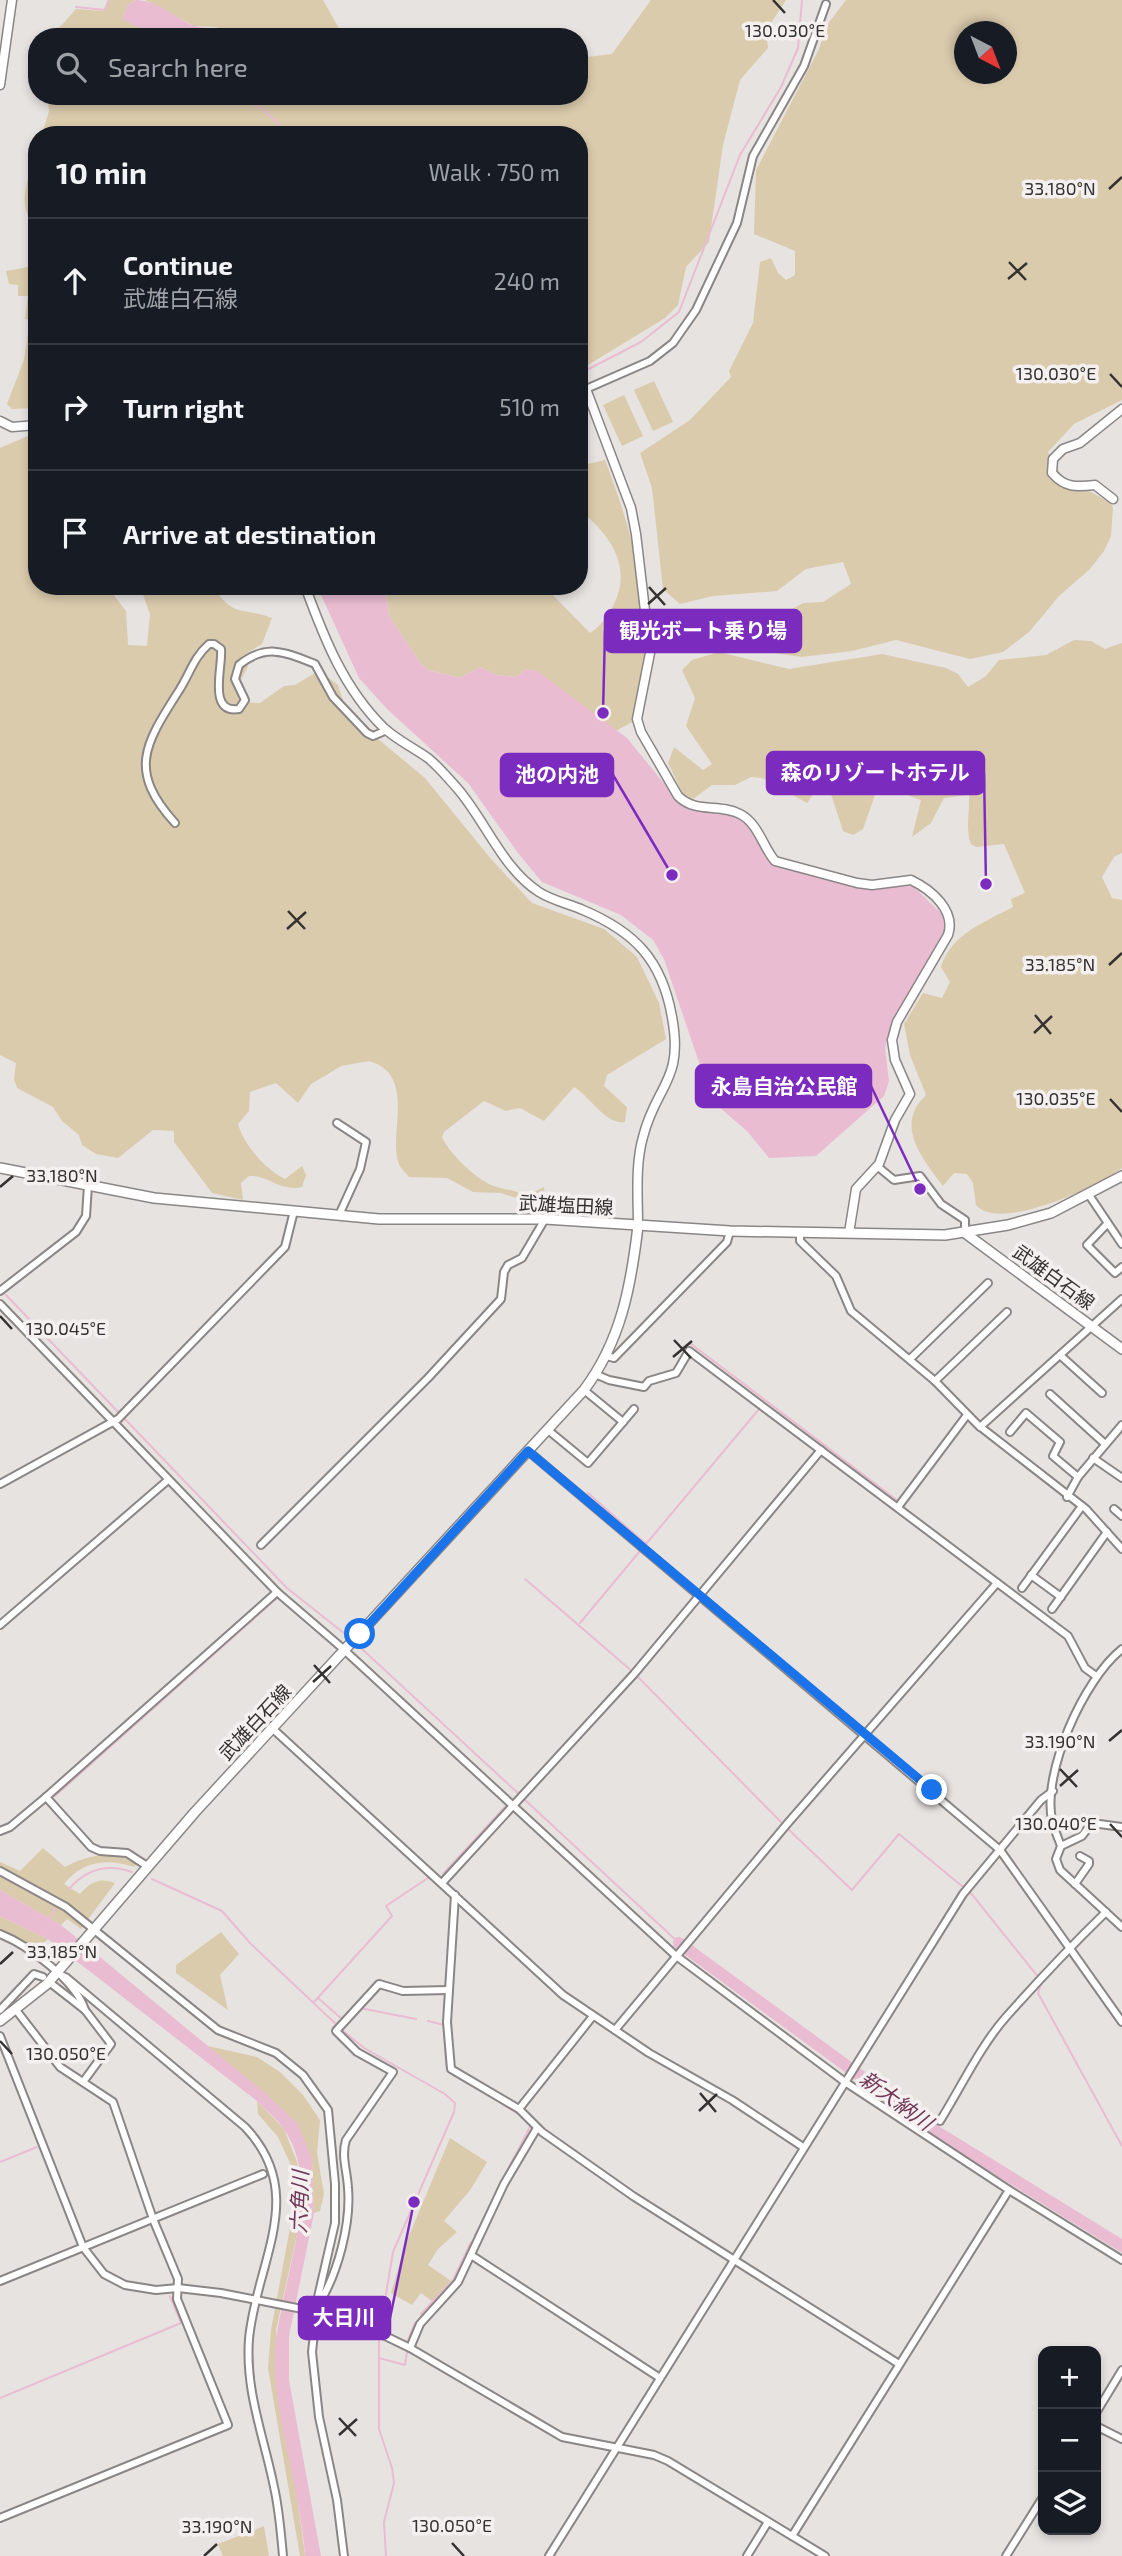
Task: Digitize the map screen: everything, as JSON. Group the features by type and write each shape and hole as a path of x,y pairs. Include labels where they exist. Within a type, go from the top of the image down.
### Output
{"main road":[{"name":"武雄塩田線","path":"0,1168 187,1202 379,1219 545,1219 800,1233 965,1233 1051,1213 1122,1175"},
{"name":"武雄白石線","path":"59,1971 148,1866 583,1390 607,1356 631,1287 638,1226"},
{"name":"武雄白石線","path":"965,1233 1122,1349"},
{"path":"0,2021 59,1971"}],"street":[{"path":"0,85 12,0"},
{"path":"588,388 650,360 673,343 696,310 737,223 753,156 804,66 826,4"},
{"path":"588,402 631,508 636,534 650,653 637,719 641,732 678,796 687,804 743,815 775,862 872,885 911,880 936,896 947,913 951,926 948,935 897,1022 892,1040 895,1060 910,1094 877,1167 856,1189 849,1233"},
{"path":"1113,499 1095,485 1072,487 1062,484 1052,473 1052,459 1063,449 1080,443 1122,409"},
{"path":"0,421 12,426 28,425"},
{"path":"308,595 320,627 348,685 387,730 430,760 459,790 515,869 539,892 625,930 646,951 660,977 677,1046 673,1070 642,1137 638,1165 638,1226"},
{"path":"175,823 153,798 146,779 146,763 161,720 195,660 209,644 220,649 218,691 221,703 227,708 239,709 246,700 235,679 239,665 266,650 274,650 315,664 333,697 367,733 373,736 387,730"},
{"path":"337,1123 366,1142 366,1153 339,1215"},
{"path":"877,1167 894,1180 920,1177 941,1205 965,1220 965,1233"},
{"path":"0,1291 76,1232 86,1216 88,1185"},
{"path":"1089,1195 1122,1244"},
{"path":"0,1484 124,1413 285,1247 294,1211"},
{"path":"261,1545 428,1378 501,1299 504,1272 509,1265 522,1258 545,1219"},
{"path":"1107,1224 1087,1245 1115,1273 1122,1267"},
{"path":"607,1356 614,1357 623,1348 727,1242 730,1231"},
{"path":"800,1233 800,1241 836,1276 851,1311 910,1359 980,1427 1082,1506 1122,1549"},
{"path":"910,1359 988,1283"},
{"path":"980,1427 1122,1298"},
{"path":"0,1304 115,1420 168,1480 276,1592 515,1803 678,1953 846,2079 1009,2190 1122,2260"},
{"path":"934,1381 1007,1312"},
{"path":"595,1374 609,1380 644,1387 649,1381 676,1373 689,1351 1068,1636 1085,1668 1096,1676"},
{"path":"1061,1356 1102,1393"},
{"path":"583,1390 623,1422"},
{"path":"1050,1394 1104,1443"},
{"path":"548,1430 588,1463 634,1409"},
{"path":"1010,1432 1026,1413 1060,1442 1053,1456 1078,1477"},
{"path":"898,1507 967,1415"},
{"path":"1067,1497 1078,1477 1104,1443 1122,1425"},
{"path":"442,1883 634,1674 821,1450"},
{"path":"528,1451 1000,1850 1122,2022"},
{"path":"1093,1458 1122,1478"},
{"path":"0,1625 168,1480"},
{"path":"1022,1588 1082,1506"},
{"path":"1114,1509 1122,1517"},
{"path":"1052,1609 1107,1532"},
{"path":"1031,1575 1060,1597"},
{"path":"615,2030 785,1826 997,1583"},
{"path":"0,1831 10,1827 46,1797 276,1592"},
{"path":"1122,1649 1096,1676 1062,1739 1052,1818 1061,1846 1056,1859 1060,1870 1122,1927"},
{"path":"273,1728 563,1995 615,2030 732,2099 803,2147"},
{"path":"549,2556 962,1894 1041,1800 1054,1791"},
{"path":"46,1797 91,1847 100,1852 127,1853 148,1866"},
{"path":"1061,1846 1082,1836 1092,1823 1122,1826"},
{"path":"1075,1884 1089,1861 1080,1857"},
{"path":"0,1871 66,1908 218,2030 261,2046 293,2066 322,2099 330,2119 336,2207 313,2335 313,2375 344,2556"},
{"path":"455,1895 447,2022 451,2069 519,2109 537,2128 733,2261 899,2364"},
{"path":"940,2121 1005,2018 1105,1912"},
{"path":"0,1934 29,1949 59,1971 245,2127 268,2155 277,2204 249,2341 250,2378 255,2412 274,2488 283,2556"},
{"path":"59,1971 82,2001 85,2010"},
{"path":"0,2010 34,1974 43,1977"},
{"path":"317,2308 334,2279 341,2247 349,2189 342,2151 346,2140 393,2072 357,2052 336,2031 379,1984 403,1991 449,1990"},
{"path":"53,1985 85,2010 111,2044 83,2082"},
{"path":"0,2518 228,2425 177,2299 174,2269 153,2219 114,2102 83,2082 47,2053 16,2010"},
{"path":"519,2109 593,2015"},
{"path":"0,2036 83,2247 104,2274 125,2285 156,2290 178,2288 317,2308 376,2330 562,2437 654,2455 668,2461 825,2556"},
{"path":"410,2348 420,2324 458,2282 504,2184 537,2128"},
{"path":"0,2281 262,2175"},
{"path":"792,2536 1009,2190"},
{"path":"471,2255 660,2378"},
{"path":"1098,2409 1122,2370"},
{"path":"1101,2428 1122,2439"},
{"path":"1006,2556 1038,2505"},
{"path":"747,2556 768,2522"}],"shaded area":[{"path":"108,0 136,0 129,4 122,18 140,28 58,28 76,9 103,11"},
{"path":"136,0 143,1 158,6 192,25 208,28 139,28 122,18 129,4"},
{"path":"145,0 323,0 339,28 218,28 194,26"},
{"path":"651,0 786,0 766,31 768,48 740,80 723,145 709,242 686,267 678,305 665,318 588,365 588,126 45,126 48,105 588,105 588,57 612,54"},
{"path":"846,0 1122,0 1122,400 1074,424 1048,452 1062,476 1111,503 1111,536 1104,551 1090,569 1059,596 1029,632 1003,652 970,659 896,640 852,651 802,657 774,653 762,626 803,603 823,602 851,584 843,562 806,569 777,591 713,596 680,604 663,589 652,488 640,453 690,420 731,377 729,371 753,323 760,262 771,258 778,273 786,280 795,275 795,251 754,234 756,170 819,49 827,25"},
{"path":"28,178 28,214 25,201"},
{"path":"28,267 28,296 18,296 18,285 9,284 6,271"},
{"path":"28,296 28,320 25,319"},
{"path":"28,333 28,408 12,409 7,404 24,360"},
{"path":"654,381 673,422 653,431 634,390"},
{"path":"624,395 643,436 622,446 603,405"},
{"path":"28,436 28,595 114,595 126,611 128,645 147,646 150,614 143,595 219,595 236,609 272,618 262,644 247,653 240,663 248,666 238,686 239,702 260,703 284,686 295,685 321,672 338,685 344,704 372,734 425,778 491,859 532,903 604,929 637,957 659,1003 666,1039 607,1075 604,1086 627,1107 625,1122 618,1122 605,1115 574,1087 544,1121 520,1108 506,1111 484,1101 444,1132 442,1137 462,1163 489,1184 526,1196 544,1187 545,1197 538,1205 501,1193 473,1192 447,1178 409,1177 400,1166 396,1152 398,1107 393,1079 384,1068 369,1061 341,1066 311,1084 298,1103 276,1083 250,1092 249,1111 238,1124 250,1148 270,1169 285,1179 302,1166 306,1175 302,1187 294,1188 249,1176 241,1183 243,1200 212,1193 174,1142 174,1131 153,1130 118,1158 96,1154 82,1145 79,1135 62,1121 53,1107 17,1088 14,1079 16,1063 0,1055 0,448"},
{"path":"605,460 629,530 644,602 647,659 644,677 634,721 616,731 536,671 526,669 516,677 496,675 480,667 460,678 428,670 421,664 389,616 386,595 553,595 590,633 601,624 612,608 621,577 615,551 588,517 588,464"},
{"path":"321,595 386,595 389,616 421,664 428,670 460,678 480,667 496,675 516,677 526,669 537,671 627,738 680,803 699,811 736,814 773,865 864,889 913,886 945,917 946,929 889,1032 885,1048 889,1081 884,1096 816,1156 769,1158 747,1131 712,1101 664,959 653,940 621,915 542,882 468,783 387,709 359,678"},
{"path":"1074,640 1091,641 1105,649 1122,643 1122,853 1114,857 1102,877 1112,898 1122,900 1122,1168 1072,1195 1049,1204 1006,1214 988,1212 976,1205 973,1183 967,1174 954,1173 943,1186 920,1153 912,1130 912,1118 926,1095 910,1055 904,1024 923,993 942,998 950,982 941,967 961,937 1013,907 1011,899 1025,893 1004,844 976,847 971,844 968,826 969,795 944,798 931,823 912,837 921,800 885,787 876,792 863,829 853,835 843,831 830,791 817,789 807,803 762,778 751,777 735,785 712,785 693,799 683,794 668,763 674,747 703,770 712,764 686,726 695,698 682,670 692,660 719,652 789,669 882,654 946,668 958,674 968,687 986,676 999,660 1046,655"},
{"path":"43,1848 65,1867 101,1855 119,1857 137,1864 134,1867 105,1862 87,1866 64,1884 80,1894 96,1882 104,1880 115,1883 81,1929 67,1919 61,1925 0,1890 0,1862 20,1871"},
{"path":"0,1890 61,1925 265,2093 297,2123 312,2158 314,2213 289,2336 289,2380 321,2556 305,2556 275,2372 276,2343 300,2214 301,2183 296,2154 283,2128 257,2101 48,1939 0,1916"},
{"path":"0,1916 48,1939 32,1954 0,1936"},
{"path":"221,1932 239,1954 220,1975 228,2010 176,1973 176,1965"},
{"path":"208,2046 257,2057 280,2072 303,2095 320,2120 317,2153 324,2194 320,2211 314,2213 312,2158"},
{"path":"257,2101 284,2129 297,2162 301,2216 276,2330 305,2556 300,2556 268,2368 271,2330 293,2212 290,2163 278,2137 258,2114"},
{"path":"450,2138 487,2162 471,2189 444,2221 457,2232 438,2249 428,2265 451,2281 432,2301 421,2293 412,2305 391,2293 405,2245"},
{"path":"264,2526 269,2556 223,2556 218,2544"}],"waterway":[{"path":"76,7 105,10 109,0"},
{"path":"588,369 641,342 679,312 740,155 781,87 798,48 802,0"},
{"path":"255,105 280,126"},
{"path":"6,1295 119,1413"},
{"path":"1097,1326 1114,1311"},
{"path":"988,1424 1091,1332"},
{"path":"691,1344 898,1501 928,1462"},
{"path":"588,1493 646,1544 759,1409"},
{"path":"123,1417 287,1588 345,1634"},
{"path":"580,1623 640,1551"},
{"path":"525,1579 633,1672"},
{"path":"55,1796 278,1597"},
{"path":"362,1649 520,1795"},
{"path":"637,1676 783,1824"},
{"path":"524,1799 679,1943"},
{"path":"443,1874 505,1807"},
{"path":"787,1828 852,1890 899,1834 963,1887"},
{"path":"68,1890 82,1877 97,1870 114,1868 132,1872"},
{"path":"314,2002 392,1916 386,1906 428,1878"},
{"path":"152,1879 222,1911 250,1943 338,2026"},
{"path":"970,1892 1039,1978"},
{"path":"49,1919 55,1909"},
{"name":"新大納川","path":"679,1943 937,2132 1122,2246"},
{"path":"1042,1982 1038,1993 1122,2146"},
{"path":"318,1998 342,2019"},
{"path":"360,2008 416,2019"},
{"path":"428,2021 444,2025 446,2065"},
{"path":"342,2030 364,2048 445,2094 455,2103 454,2112 393,2252 380,2330"},
{"path":"453,2075 491,2097"},
{"path":"502,2104 520,2115"},
{"path":"503,2179 531,2125"},
{"path":"0,2162 37,2147"},
{"path":"493,2199 501,2184"},
{"path":"475,2235 488,2211"},
{"path":"421,2314 453,2280 471,2242"},
{"path":"0,2398 181,2323 170,2296"},
{"path":"408,2340 415,2323"},
{"path":"379,2336 379,2429 394,2483 384,2522 386,2556"},
{"path":"379,2358 405,2365 407,2351"}],"place":[{"name":"観光ボート乗り場","path":"603,713"},
{"name":"池の内池","path":"672,875"},
{"name":"森のリゾートホテル","path":"986,884"},
{"name":"永島自治公民館","path":"920,1189"},
{"name":"大日川","path":"414,2202"}],"route":[{"path":"360,1634 528,1451 932,1790"}],"water label":[{"name":"六角川","path":"300,2202"}]}
